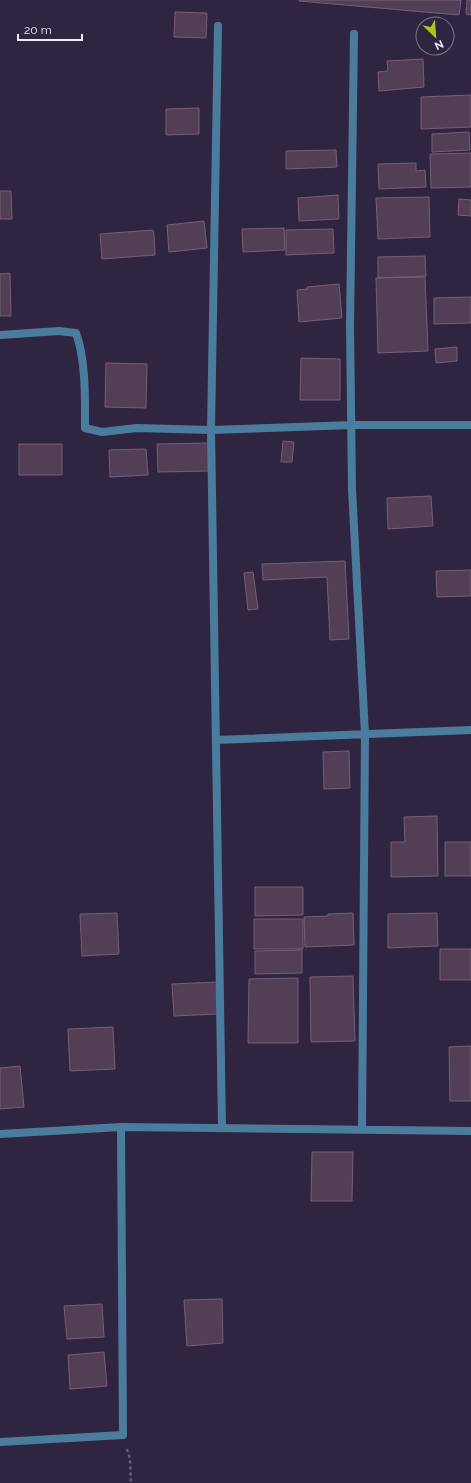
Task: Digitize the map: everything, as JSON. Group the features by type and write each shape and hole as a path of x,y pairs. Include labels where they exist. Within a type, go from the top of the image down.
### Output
{"street":[{"path":"218,26 211,430 222,1128"},
{"path":"354,34 350,326 352,489 365,734 362,1129"},
{"path":"0,335 59,331 76,333 80,345 85,402 84,428 102,432 138,428 211,430 352,425 471,425"},
{"path":"216,740 471,730"},
{"path":"0,1134 120,1127 471,1131"},
{"path":"0,1442 123,1435 120,1127"}],"path":[{"path":"123,1435 130,1459 130,1483"}],"building":[{"path":"299,0 461,0 459,15"},
{"path":"467,0 471,0 471,15 466,14"},
{"path":"175,12 207,13 206,38 174,37"},
{"path":"423,59 424,87 379,91 378,72 388,71 387,61"},
{"path":"471,95 471,127 421,129 421,97"},
{"path":"199,108 199,134 166,135 166,109"},
{"path":"469,132 470,150 432,152 432,134"},
{"path":"336,150 337,167 286,169 286,151"},
{"path":"471,153 471,187 431,188 430,154"},
{"path":"416,163 416,171 425,170 426,187 379,189 378,164"},
{"path":"0,191 11,191 12,219 0,219"},
{"path":"338,195 339,219 299,221 298,198"},
{"path":"429,197 430,237 378,239 376,198"},
{"path":"459,199 471,200 471,216 458,215"},
{"path":"204,221 207,248 169,252 167,225"},
{"path":"284,228 285,250 243,252 242,229"},
{"path":"333,229 334,253 286,255 286,230"},
{"path":"153,230 155,255 102,259 100,234"},
{"path":"425,256 426,276 378,278 378,257"},
{"path":"10,273 11,316 0,316 0,274"},
{"path":"425,277 428,351 378,353 376,278"},
{"path":"339,284 342,318 299,322 297,290 307,289 307,287"},
{"path":"471,297 471,323 434,324 434,298"},
{"path":"457,347 457,361 436,363 435,349"},
{"path":"301,358 340,359 340,400 300,400"},
{"path":"106,363 147,364 146,408 105,407"},
{"path":"283,441 294,442 292,462 281,462"},
{"path":"208,443 209,471 158,472 157,444"},
{"path":"19,444 62,444 62,475 19,475"},
{"path":"146,449 148,475 110,477 109,450"},
{"path":"431,496 433,526 388,529 387,498"},
{"path":"345,561 349,639 330,640 327,577 263,580 262,564"},
{"path":"471,570 471,596 437,597 436,571"},
{"path":"253,572 258,609 248,610 244,573"},
{"path":"349,751 350,788 324,789 323,752"},
{"path":"437,816 438,876 391,877 391,842 405,842 404,817"},
{"path":"445,842 471,842 471,876 445,876"},
{"path":"255,887 303,887 303,915 255,916"},
{"path":"117,913 119,954 82,956 80,914"},
{"path":"353,913 354,945 305,947 304,917"},
{"path":"437,913 438,946 388,948 388,914"},
{"path":"254,919 303,919 303,949 254,949"},
{"path":"440,949 471,949 471,980 440,980"},
{"path":"302,950 302,973 255,974 255,951"},
{"path":"353,976 355,1041 311,1042 310,977"},
{"path":"298,978 298,1043 248,1043 249,979"},
{"path":"217,982 218,1014 174,1016 172,984"},
{"path":"113,1027 115,1069 70,1071 68,1029"},
{"path":"471,1046 471,1101 450,1101 449,1047"},
{"path":"20,1066 24,1107 0,1109 0,1068"},
{"path":"312,1152 353,1152 352,1201 311,1201"},
{"path":"222,1299 223,1343 187,1346 184,1300"},
{"path":"102,1304 104,1337 67,1339 64,1306"},
{"path":"104,1352 107,1386 70,1389 68,1355"}]}
